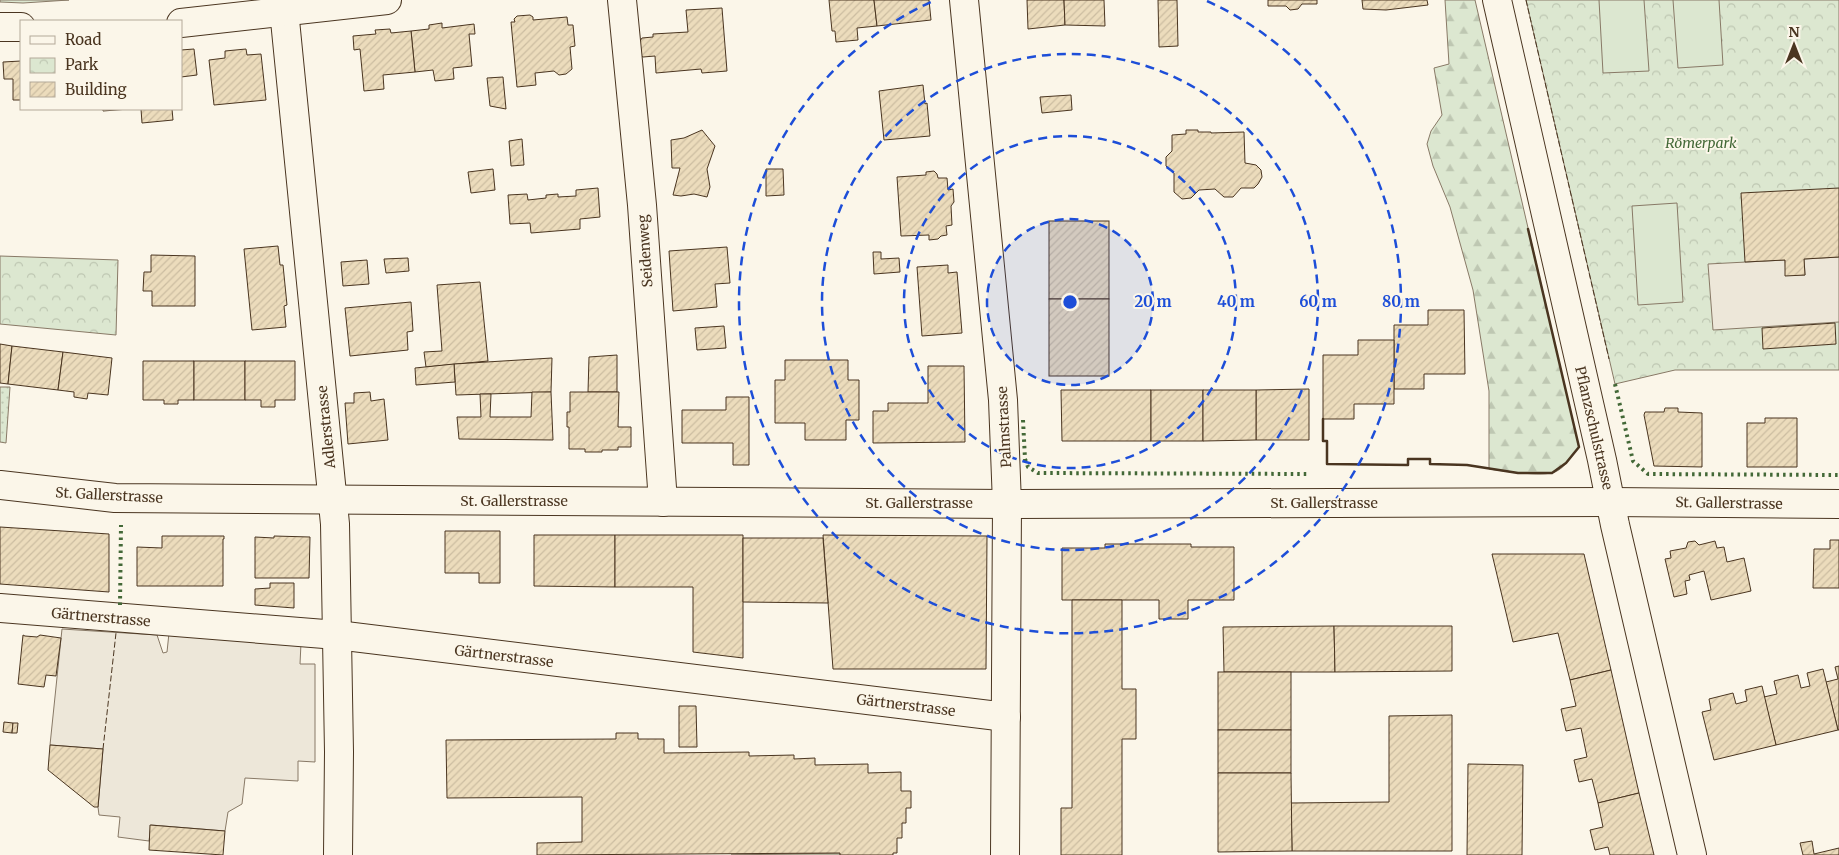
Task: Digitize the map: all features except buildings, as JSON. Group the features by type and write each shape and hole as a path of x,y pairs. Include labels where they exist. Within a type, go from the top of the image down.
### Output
{"street":[{"path":"182,23 283,5 387,0"},
{"name":"Seidenweg","path":"622,0 642,205 663,502"},
{"name":"Palmstrasse","path":"964,0 1002,385 1007,504 1005,855"},
{"name":"Pflanzschulstrasse","path":"1496,0 1692,855"},
{"name":"Adlerstrasse","path":"283,5 336,524 338,855"},
{"path":"0,27 20,28"},
{"name":"St. Gallerstrasse","path":"0,485 115,498 1007,504 1611,502 1839,504"},
{"name":"Gärtnerstrasse","path":"0,608 337,635 1006,717"}],"green space":[{"path":"0,0 69,0 23,3 0,2"},
{"path":"1445,0 1475,0 1579,447 1562,468 1555,472 1541,474 1489,469 1489,391 1473,290 1450,207 1433,166 1427,144 1431,131 1442,115 1434,68 1449,64"},
{"name":"Römerpark","path":"1526,0 1839,0 1839,370 1675,370 1615,384"},
{"path":"1599,0 1644,0 1649,71 1603,73"},
{"path":"1673,0 1719,0 1723,65 1678,68"},
{"path":"1677,203 1683,302 1638,305 1632,206"},
{"path":"0,256 118,260 116,335 0,324"},
{"path":"0,387 10,387 6,443 0,442"},
{"path":"840,853 840,855 731,855"}],"shaded area":[{"path":"1839,257 1839,322 1713,330 1708,264 1785,260 1786,275 1805,275 1804,259"},
{"path":"62,629 157,635 163,653 167,652 169,633 301,643 300,664 315,664 315,762 298,761 298,781 245,778 242,804 228,812 225,831 151,825 149,841 118,837 120,817 99,815 103,749 50,745"}],"hedge":[{"path":"1615,384 1633,461 1648,474 1839,475"},
{"path":"1023,420 1025,459 1028,467 1038,473 1307,474"},
{"path":"120,605 121,525"}],"fence":[{"path":"1526,0 1609,359"},
{"path":"103,749 116,633"}],"wall":[{"path":"1323,419 1323,441 1327,441 1327,464 1408,465 1408,459 1430,459 1430,464 1467,465 1518,473 1552,473 1566,463 1579,447 1528,229"}]}
